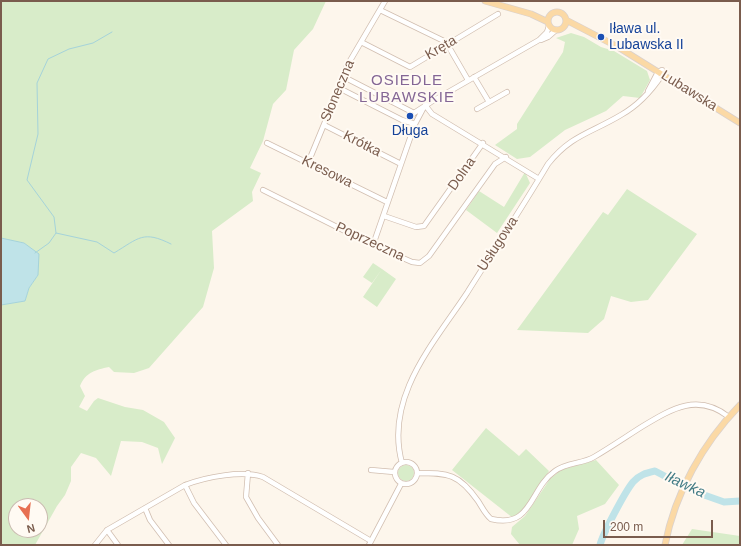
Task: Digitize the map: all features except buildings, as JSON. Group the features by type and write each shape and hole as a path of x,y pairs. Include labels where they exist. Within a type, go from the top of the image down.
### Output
{"main road":[{"path":"484,1 494,2 527,11 550,15 560,12 564,15 566,20 563,28 556,30 531,14 494,2"},
{"path":"548,24 550,15"},
{"name":"Lubawska","path":"566,20 661,72 740,119"},
{"name":"Lubawska","path":"563,28 586,31"},
{"name":"Lubawska","path":"661,72 740,123"},
{"path":"665,545 668,528 683,488 705,449 740,405"}],"street":[{"name":"Słoneczna","path":"308,163 339,88 342,76 385,1"},
{"path":"380,10 448,44 468,80"},
{"name":"Kręta","path":"361,42 410,67 498,14"},
{"path":"539,40 547,32 548,24"},
{"path":"408,121 414,113 425,106 539,40 548,37 556,30"},
{"name":"Usługowa","path":"402,462 398,444 401,412 408,388 424,355 456,310 548,164 564,146 582,134 624,113 648,91 661,72"},
{"path":"342,76 414,113"},
{"path":"474,77 489,102"},
{"path":"339,88 415,124"},
{"path":"477,110 507,92"},
{"path":"373,245 415,124 425,106"},
{"name":"Dolna","path":"384,216 416,227 424,226 483,143 432,114 425,106"},
{"name":"Krótka","path":"324,125 401,164"},
{"name":"Kresowa","path":"267,143 387,202"},
{"path":"483,143 539,179"},
{"name":"Poprzeczna","path":"263,190 373,245 417,263 424,261 495,164 506,157"},
{"path":"417,473 441,473 453,476 464,483 490,519 513,520 526,511 538,490 556,470 594,457 667,412 681,406 696,405 718,410 729,417"},
{"path":"402,462 412,463 416,467 417,473 413,482 408,485 401,484 395,477 394,472 396,466 402,462"},
{"path":"371,470 394,472"},
{"path":"95,545 107,530 185,486 194,482 248,473 263,477 370,543 401,484"},
{"path":"248,473 246,497 258,518 278,545"},
{"path":"185,486 194,503 226,545"},
{"path":"145,508 150,520 169,545"},
{"path":"107,530 118,545"}],"green space":[{"path":"1,1 326,1 313,29 294,50 286,90 273,104 263,141 250,168 261,173 252,192 253,201 212,231 214,268 203,307 149,368 134,373 114,372 109,367 99,369 88,375 82,381 80,386 85,396 79,407 87,411 98,398 125,407 143,410 164,422 175,438 162,464 158,448 142,442 121,441 111,476 96,458 81,453 71,467 71,481 65,495 48,522 48,498 8,498 8,538 39,538 35,545 1,545 1,305 25,301 29,288 38,275 38,254 24,243 1,239"},
{"path":"571,33 584,37 601,47 614,51 647,71 650,80 640,98 623,96 606,111 565,130 530,157 517,159 495,145 517,129 517,124 563,52 565,42 556,38"},
{"path":"525,172 530,183 497,233 466,210 479,191 504,207"},
{"path":"627,189 697,234 648,300 631,302 611,296 604,319 588,333 517,330 603,212 608,215"},
{"path":"373,263 382,269 372,283 363,277"},
{"path":"382,269 396,279 377,307 363,297"},
{"path":"486,428 519,456 526,449 549,471 522,512 513,518 452,470"},
{"path":"596,460 619,485 605,504 577,516 579,529 572,545 520,545 511,534 512,527 525,516 550,479 561,470"},
{"path":"403,465 409,465 414,470 412,479 409,481 403,481 398,476 398,470"},
{"path":"692,529 740,536 740,545 682,545"}],"water":[{"path":"1,238 24,243 39,254 38,275 29,288 25,301 1,305"}],"waterway":[{"path":"56,233 54,217 27,180 38,134 37,83 48,59 69,49 93,43 112,32"},
{"path":"35,253 49,243 56,233 97,242 114,253 136,240 147,237 154,237 171,244"},
{"name":"Iławka","path":"600,545 610,522 629,487 638,478 655,471 693,491 724,502 740,501"}],"place":[{"name":"Iława ul. Lubawska II","path":"601,37"},
{"name":"Długa","path":"410,116"}],"district":[{"name":"OSIEDLE LUBAWSKIE","path":"407,90"}]}
